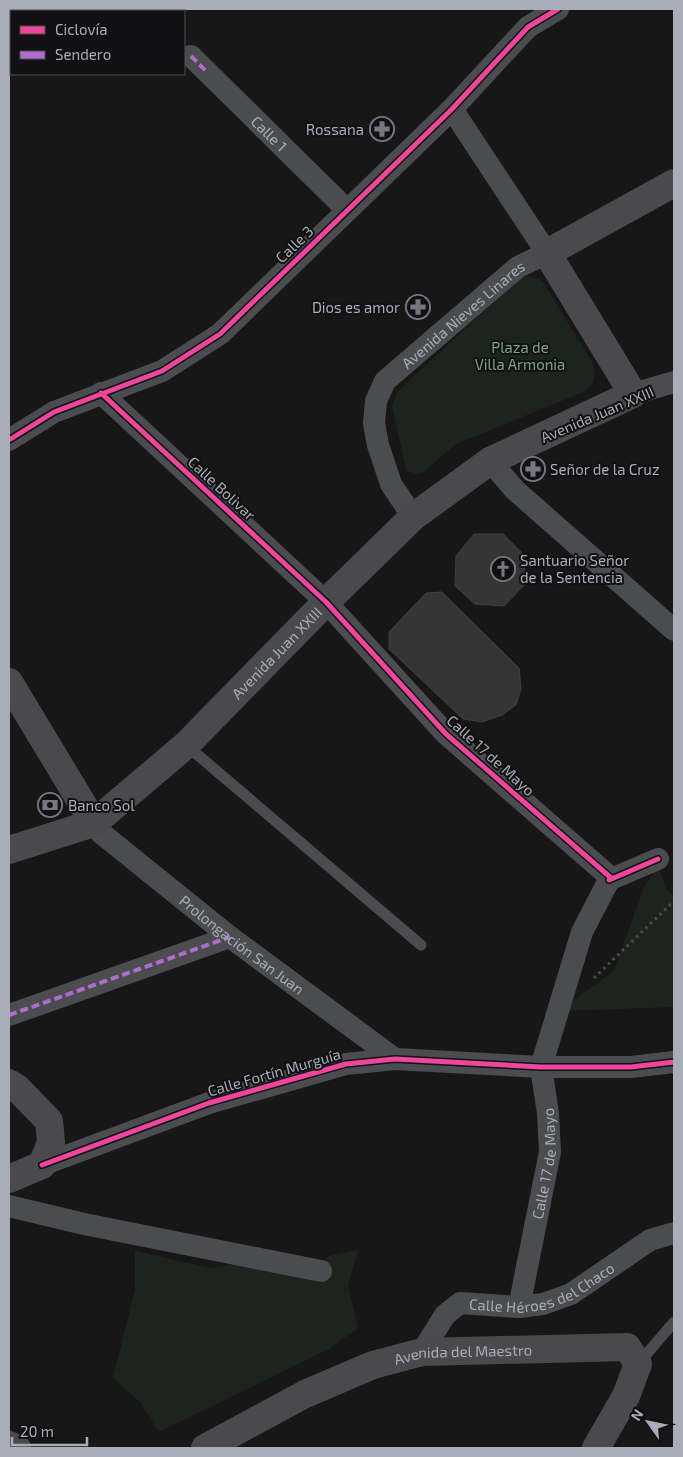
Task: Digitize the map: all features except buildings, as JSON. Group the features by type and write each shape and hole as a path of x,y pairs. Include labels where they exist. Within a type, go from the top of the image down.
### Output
{"main road":[{"name":"Avenida Nieves Linares","path":"547,253 674,183"},
{"path":"547,253 633,394"},
{"name":"Avenida Juan XXIII","path":"9,850 94,823 186,745 413,516 490,461 633,394"},
{"path":"9,682 94,823"},
{"path":"9,1083 17,1088 49,1121 51,1142 42,1166 9,1178"},
{"name":"Avenida del Maestro","path":"205,1448 305,1394 373,1365 422,1352 627,1347 638,1364"},
{"path":"596,1448 626,1396 638,1364"},
{"path":"9,1446 17,1448"}],"street":[{"name":"Calle 3","path":"9,440 54,412 162,371 220,334 452,109 528,28 558,9"},
{"name":"Calle 1","path":"199,64 347,210"},
{"path":"452,109 547,253"},
{"name":"Avenida Nieves Linares","path":"413,516 391,484 378,445 374,424 376,401 385,381 518,267 547,253"},
{"name":"Avenida Juan XXIII","path":"633,394 674,382"},
{"name":"Calle Bolivar","path":"101,393 326,602"},
{"path":"490,461 515,490 674,630"},
{"name":"Calle 17 de Mayo","path":"326,602 446,734 610,877 582,932 541,1067 548,1113 550,1152 519,1307"},
{"name":"Prolongación San Juan","path":"94,823 101,833 230,937 396,1059"},
{"path":"609,880 658,859"},
{"path":"9,1015 230,937"},
{"name":"Calle Fortín Murguía","path":"42,1166 209,1103 346,1064 396,1059 541,1067 631,1067 674,1062"},
{"path":"9,1206 84,1224 321,1271"},
{"name":"Calle Héroes del Chaco","path":"422,1352 445,1315 460,1303 519,1307 543,1304 571,1294 650,1240 674,1233"}],"lane":[{"path":"186,745 421,945"},
{"path":"638,1364 674,1322"}],"path":[{"path":"588,984 674,901"}],"green space":[{"name":"Plaza de Villa Armonia","path":"526,276 539,279 544,283 593,364 593,382 586,391 456,444 421,474 413,475 406,469 392,406 397,392 519,279"},
{"path":"658,866 666,889 674,895 674,1007 559,1011 614,971 644,887"},
{"path":"358,1250 348,1286 358,1328 329,1349 159,1432 140,1402 113,1378 135,1290 135,1251 210,1268 235,1264 322,1283 328,1256"}],"marked path":[{"path":"191,56 206,71"},
{"path":"9,1015 230,937"}],"cycle path":[{"path":"9,440 54,412 162,371 220,334 452,109 528,27 558,9"},
{"path":"101,393 326,602 446,734 610,877 609,880 658,859"},
{"path":"42,1165 209,1103 346,1064 395,1059 541,1067 631,1067 674,1062"}],"place":[{"name":"Rossana","path":"382,129"},
{"name":"Dios es amor","path":"418,307"},
{"name":"Señor de la Cruz","path":"533,469"},
{"name":"Santuario Señor de la Sentencia","path":"503,569"},
{"name":"Banco Sol","path":"50,805"}]}
